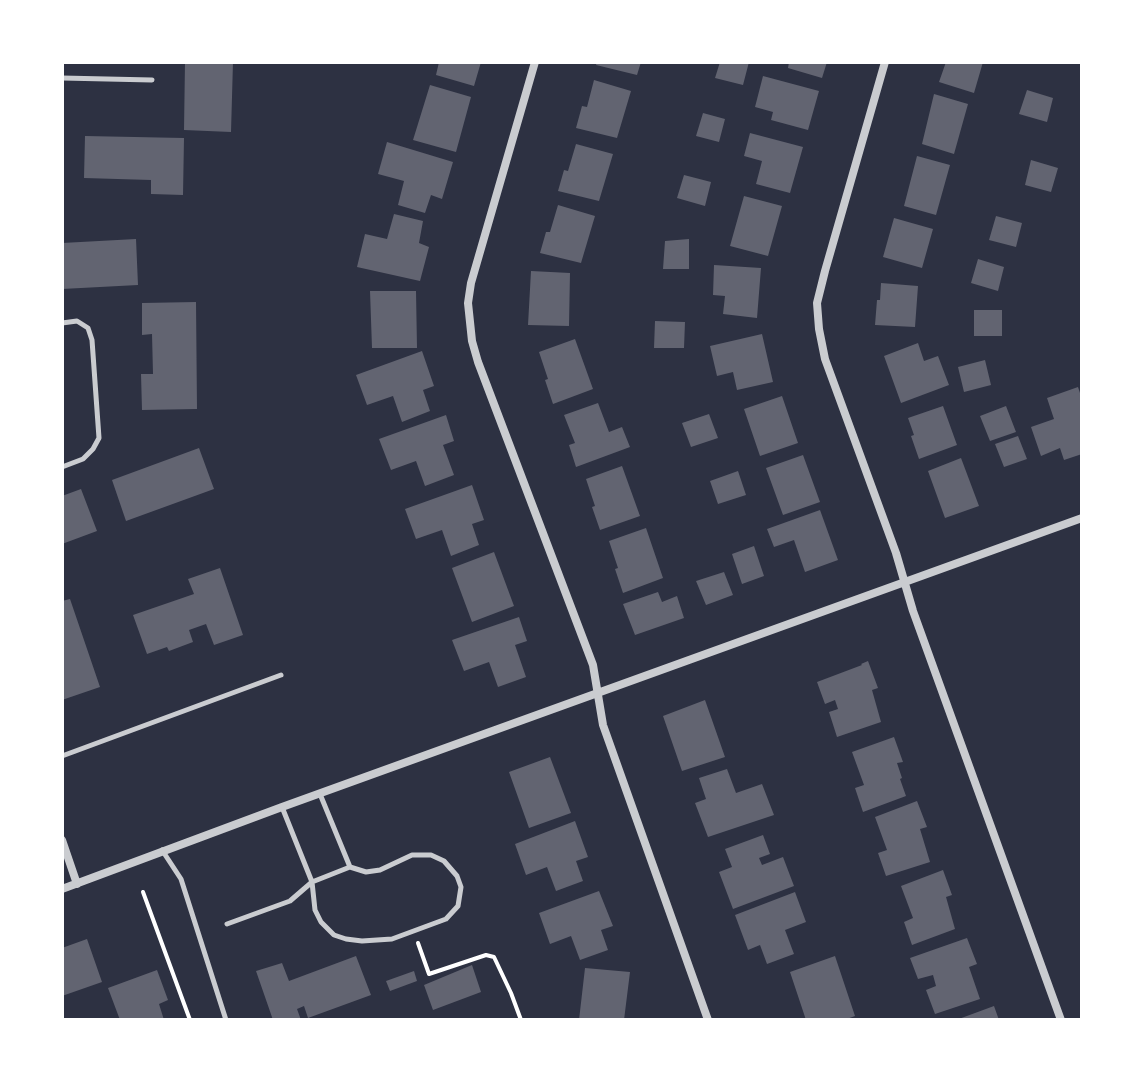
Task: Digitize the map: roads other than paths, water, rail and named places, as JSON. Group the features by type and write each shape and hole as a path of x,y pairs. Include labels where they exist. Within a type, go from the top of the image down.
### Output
{"street":[{"path":"535,62 471,283 469,323 478,362 593,665 603,725 708,1020"},
{"path":"885,62 817,303 819,329 825,359 913,611 1061,1020"},
{"path":"62,889 162,850 1082,518"},
{"path":"62,840 77,884"}],"lane":[{"path":"62,78 152,80"},
{"path":"62,323 77,321 88,328 92,340 99,438 83,459 62,467"},
{"path":"62,756 281,675"},
{"path":"320,793 350,867"},
{"path":"227,924 290,901 312,882 350,867 366,872 380,870 412,855 431,855 444,861 457,876 461,887 458,906 446,919 392,939 362,941 334,935 321,922 315,910 312,882 282,807"},
{"path":"162,850 181,879 226,1020"}]}
